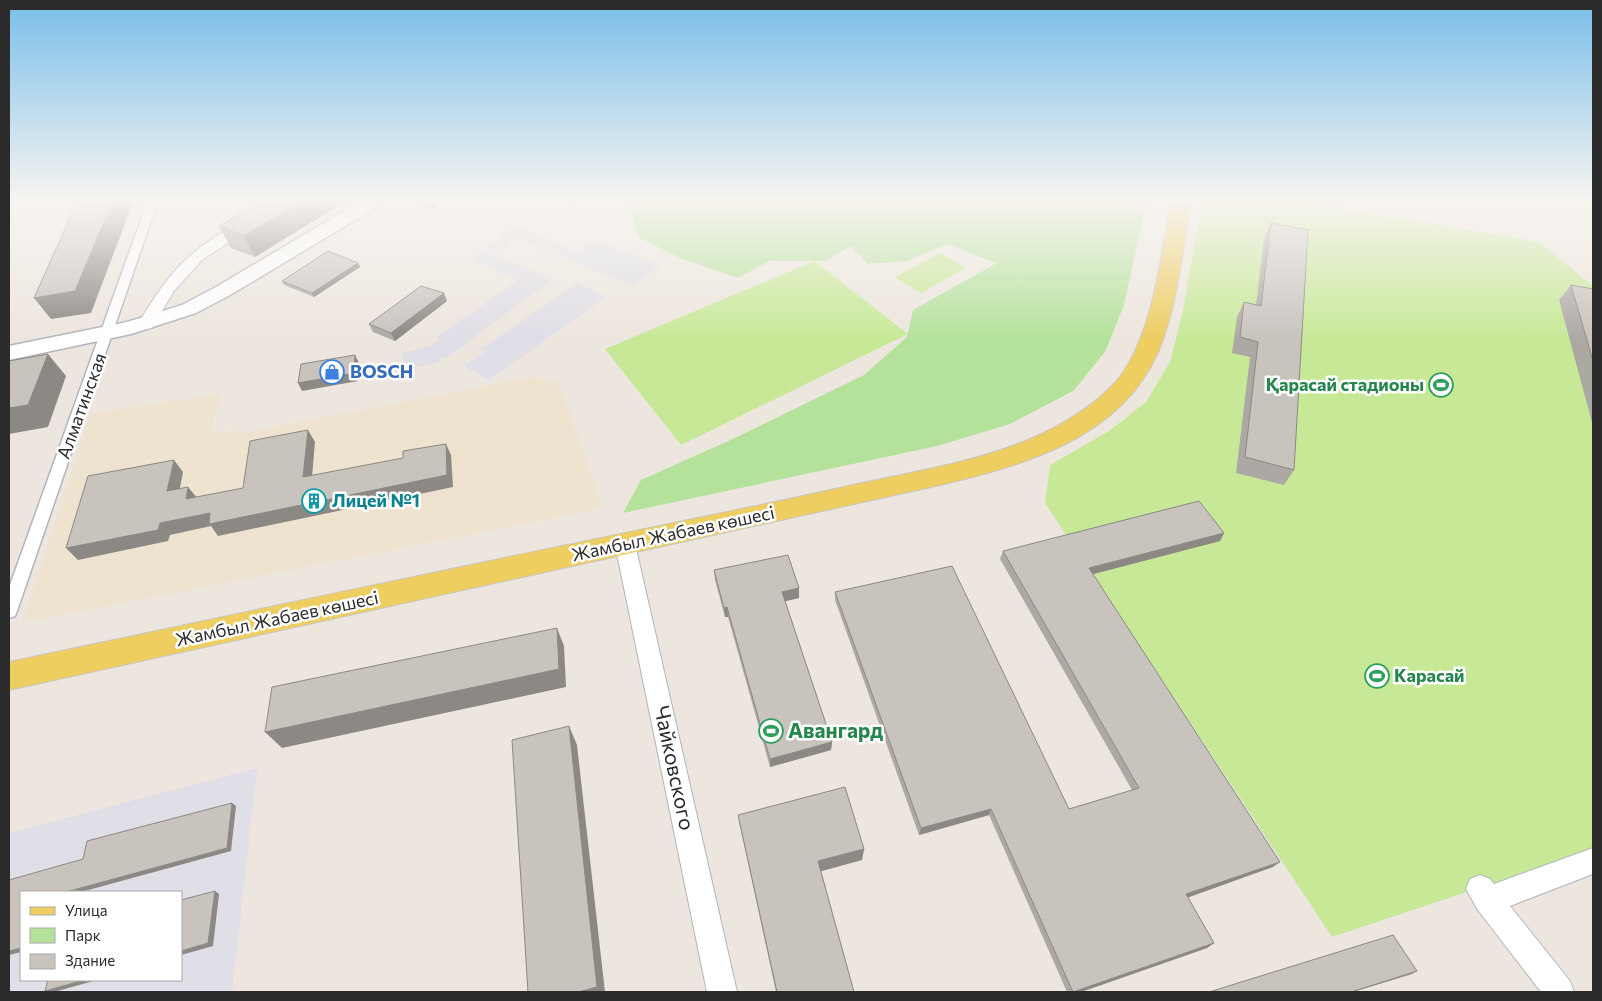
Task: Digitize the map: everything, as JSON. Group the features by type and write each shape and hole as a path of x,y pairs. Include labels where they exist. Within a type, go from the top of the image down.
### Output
{"main road":[{"name":"Жамбыл Жабаев көшесі","path":"9,676 837,498 974,466 1037,446 1063,436 1082,424 1121,392 1146,353 1160,309 1172,247"}],"street":[{"name":"Алматинская","path":"9,611 138,247"},
{"path":"146,324 168,289 197,257 213,247"},
{"path":"9,353 146,324 189,309 297,247"},
{"name":"Чайковского","path":"625,544 722,992"},
{"path":"1558,992 1484,894 1593,861"}],"shaded area":[{"path":"489,247 502,247 492,254 553,279 449,356 438,358 440,362 404,370 402,353 431,346 440,339 437,337 518,280 470,259"},
{"path":"536,247 564,247 577,252 584,247 612,247 660,265 633,286"},
{"path":"577,283 606,297 489,380 464,366 485,352 480,350"},
{"path":"534,377 559,383 603,508 22,623 90,414 220,394 211,431 247,432"},
{"path":"257,768 232,992 9,992 9,833"}],"green space":[{"path":"657,247 850,247 825,261 769,261 738,278 680,258"},
{"path":"852,247 941,247 907,261 868,264"},
{"path":"954,247 1137,247 1124,305 1105,352 1073,391 1010,424 937,446 623,513 641,480 735,438 864,375 907,337 913,310 997,263"},
{"name":"Карасай","path":"1194,247 1545,247 1593,286 1593,850 1332,937 1045,503 1050,465 1109,431 1146,402 1170,362 1183,311"},
{"path":"940,253 966,268 921,293 895,277"},
{"path":"814,261 908,334 681,445 605,349"}],"building":[{"path":"57,247 93,247 75,291 34,298"},
{"path":"1268,247 1307,247 1294,470 1245,457 1258,342 1240,337 1244,302 1261,306"},
{"path":"328,251 358,263 312,293 282,281"},
{"path":"1571,285 1593,289 1593,361"},
{"path":"421,286 444,293 391,333 369,324"},
{"path":"48,354 28,405 9,408 9,361"},
{"path":"355,355 354,373 298,383 301,364"},
{"name":"Лицей №1","path":"308,430 303,477 403,458 403,451 446,444 447,475 209,524 210,513 160,523 158,530 66,548 88,476 174,460 167,491 188,487 186,499 243,488 250,441"},
{"path":"1199,501 1224,533 1089,568 1280,862 1186,894 1214,943 1073,992 991,809 921,828 835,592 952,566 1069,809 1139,788 1003,551"},
{"path":"788,555 799,588 782,592 832,742 770,759 727,607 724,608 714,570"},
{"path":"557,628 559,669 265,732 272,687"},
{"path":"569,726 597,987 578,992 528,992 512,740"},
{"path":"845,787 864,849 818,861 854,992 777,992 738,815"},
{"path":"232,803 227,848 70,891 20,891 20,948 9,951 9,880 83,859 87,841"},
{"path":"215,891 208,943 182,951 182,900"},
{"path":"1393,935 1417,971 1351,992 1209,992"},
{"path":"48,981 80,981 45,991"}],"place":[{"name":"BOSCH","path":"332,372"},
{"name":"Қарасай стадионы","path":"1441,385"},
{"name":"Лицей №1","path":"314,501"},
{"name":"Карасай","path":"1377,676"},
{"name":"Авангард","path":"771,731"}]}
